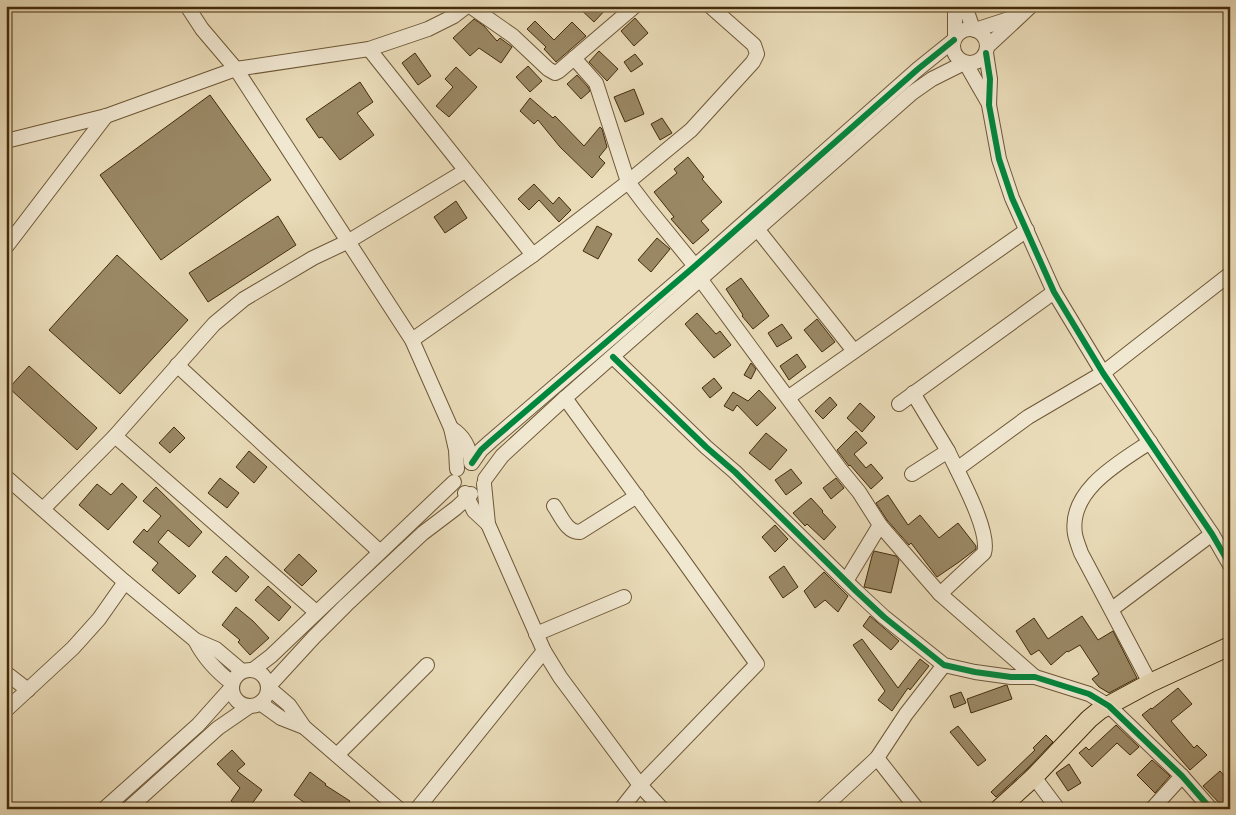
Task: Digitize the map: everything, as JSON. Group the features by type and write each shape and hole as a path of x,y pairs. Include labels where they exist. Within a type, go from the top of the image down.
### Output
{"main road":[{"path":"999,809 1034,777 1089,719 1150,683 1230,646"}],"street":[{"path":"187,6 212,41 236,69 412,340 451,428 456,450 458,489 467,495 474,511 488,524"},
{"path":"6,141 106,116 236,69 369,49 428,29 469,6 513,36 554,73 559,71 635,6"},
{"path":"412,340 533,255 628,182 691,130 756,58 757,49 754,45 710,6"},
{"path":"955,6 953,51 959,60 965,63 989,105"},
{"path":"964,6 974,29 984,36 990,79 989,105 999,158 1005,178 1054,292 1103,373 1212,534 1230,565"},
{"path":"471,463 491,441 695,266 963,30 974,29 1026,11"},
{"path":"134,807 218,728 266,697 269,687 314,637 422,533 467,495 476,492 502,456 565,398 912,94 932,79 965,63 978,62 987,50 1026,11"},
{"path":"369,49 465,172 533,255"},
{"path":"574,58 596,83 628,182 695,266"},
{"path":"6,247 106,116"},
{"path":"43,509 116,436 214,324 244,299 313,258 349,241 465,172"},
{"path":"758,230 854,351"},
{"path":"789,397 1027,230"},
{"path":"956,469 1028,417 1103,373 1230,274"},
{"path":"701,280 859,492 880,525 940,594 1035,677"},
{"path":"900,404 1054,292"},
{"path":"613,356 884,618 944,665 974,672 1011,677 1035,677 1089,694 1109,706 1182,776 1212,809"},
{"path":"177,365 380,551"},
{"path":"914,393 948,451 980,520 986,547 979,559 940,594"},
{"path":"565,398 757,664 640,785 621,809"},
{"path":"451,428 462,436 466,442 471,463"},
{"path":"116,436 316,612"},
{"path":"466,442 491,441"},
{"path":"1150,442 1113,467 1091,486 1082,500 1074,524 1075,535 1081,553 1150,683"},
{"path":"912,474 948,451"},
{"path":"104,809 198,725 232,685 238,674 271,656 456,475 463,464 471,463 482,468 485,481 488,524 544,651 560,677 640,785 662,809"},
{"path":"6,477 125,582 195,640 216,649 248,670 264,675 269,687 289,705 304,727 399,809"},
{"path":"554,506 569,528 580,532 637,496"},
{"path":"846,581 880,525"},
{"path":"1112,609 1212,534"},
{"path":"6,710 73,648 99,619 125,582"},
{"path":"536,634 624,597"},
{"path":"195,640 210,664 232,685 232,692 240,704 255,705 304,727"},
{"path":"417,809 544,651"},
{"path":"337,755 427,665"},
{"path":"822,809 877,758 906,714 944,665"},
{"path":"6,673 28,690"},
{"path":"877,758 917,809"},
{"path":"1152,809 1182,776"},
{"path":"1034,777 1058,809"}],"building":[{"path":"577,6 609,6 594,22"},
{"path":"635,18 648,33 634,46 621,31"},
{"path":"474,19 484,26 497,41 500,38 512,47 501,63 479,48 470,56 453,38"},
{"path":"535,21 554,40 572,22 586,36 556,62 544,49 546,47 527,29"},
{"path":"599,51 618,69 607,81 589,62"},
{"path":"415,53 431,76 418,85 402,63"},
{"path":"635,54 643,64 631,72 624,62"},
{"path":"528,66 542,81 530,92 516,77"},
{"path":"456,67 477,87 449,117 436,106 453,87 445,79"},
{"path":"577,75 590,91 581,99 567,84"},
{"path":"360,82 373,102 357,113 374,135 340,160 322,137 319,138 306,119"},
{"path":"634,89 644,114 625,122 614,97"},
{"path":"210,95 271,180 161,260 100,175"},
{"path":"530,98 553,118 555,116 584,146 600,127 602,129 607,147 599,157 605,163 592,178 560,147 538,120 534,124 520,111"},
{"path":"662,118 672,133 660,140 651,124"},
{"path":"688,157 704,177 702,179 722,202 701,221 709,230 693,244 671,219 674,217 654,192 677,173 674,169"},
{"path":"534,184 553,204 559,197 571,210 559,222 539,200 529,210 518,199"},
{"path":"456,201 467,218 445,233 434,217"},
{"path":"278,216 296,245 208,302 189,273"},
{"path":"597,226 612,234 598,259 583,251"},
{"path":"657,238 670,249 651,272 638,260"},
{"path":"117,255 188,320 120,394 49,330"},
{"path":"741,278 769,316 753,329 742,316 726,289"},
{"path":"697,313 716,334 720,331 731,345 714,358 685,324"},
{"path":"817,319 835,342 822,352 804,330"},
{"path":"782,324 792,338 777,347 768,333"},
{"path":"797,354 806,367 789,380 780,366"},
{"path":"751,363 756,369 751,379 744,375"},
{"path":"29,366 97,428 77,450 9,388"},
{"path":"714,378 722,388 710,398 702,388"},
{"path":"759,390 776,408 757,426 737,405 733,411 724,406 733,392 748,401"},
{"path":"830,397 837,405 823,419 815,411"},
{"path":"860,403 875,417 862,432 847,418"},
{"path":"174,427 185,438 170,453 159,443"},
{"path":"856,431 867,443 854,454 866,468 871,464 883,478 871,489 837,450"},
{"path":"766,433 787,450 770,470 749,453"},
{"path":"249,451 267,467 254,483 236,467"},
{"path":"791,469 802,483 786,495 775,480"},
{"path":"220,478 239,493 227,508 208,493"},
{"path":"836,478 844,488 831,499 823,488"},
{"path":"122,483 137,497 108,530 79,505 97,484 111,495"},
{"path":"156,487 202,532 189,547 168,530 158,542 196,576 179,594 152,570 158,563 133,542 144,529 147,532 161,516 143,501"},
{"path":"888,495 908,525 920,515 939,538 958,523 976,546 976,549 937,577 911,543 909,545 887,520 876,503"},
{"path":"811,498 836,527 824,540 807,524 805,526 793,513"},
{"path":"775,525 788,539 775,552 762,537"},
{"path":"874,551 896,556 899,560 891,593 864,587"},
{"path":"299,554 317,571 302,586 284,570"},
{"path":"226,556 249,577 236,592 212,572"},
{"path":"784,566 798,587 783,598 769,577"},
{"path":"824,572 848,596 838,612 825,600 815,608 804,591"},
{"path":"268,586 291,607 279,621 255,600"},
{"path":"236,607 269,638 250,655 238,642 240,640 222,625"},
{"path":"870,616 899,641 891,650 863,626"},
{"path":"1082,616 1098,640 1113,631 1137,678 1109,693 1099,687 1092,679 1099,674 1080,645 1067,651 1051,665 1039,650 1031,655 1016,631 1034,618 1048,639"},
{"path":"862,639 898,688 920,659 929,666 910,690 908,688 892,711 878,700 885,691 853,645"},
{"path":"1007,685 1012,699 971,713 967,699"},
{"path":"1178,688 1192,704 1171,721 1194,748 1197,745 1207,755 1190,770 1142,715"},
{"path":"961,692 966,703 954,708 950,696"},
{"path":"1116,725 1139,747 1130,755 1117,743 1092,767 1079,753 1086,747 1089,750"},
{"path":"958,726 986,760 978,766 950,732"},
{"path":"1046,735 1053,742 996,797 991,792 1035,750 1033,748"},
{"path":"232,750 245,764 237,771 262,790 248,809 242,809 231,801 240,788 217,764"},
{"path":"1152,760 1170,776 1155,793 1137,775"},
{"path":"1069,764 1081,783 1068,791 1056,773"},
{"path":"1220,771 1230,782 1230,809 1225,809 1203,786"},
{"path":"310,772 325,785 350,801 345,809 313,809 294,795"}],"cycle path":[{"path":"472,463 481,450 491,441 695,266 918,69 954,40"},
{"path":"986,53 990,79 989,105 999,159 1012,198 1054,292 1103,373 1212,534 1230,565"},
{"path":"613,357 706,447 735,472 856,591 884,617 944,665 1011,677 1035,677 1089,694 1109,706 1182,776 1211,809"}]}
